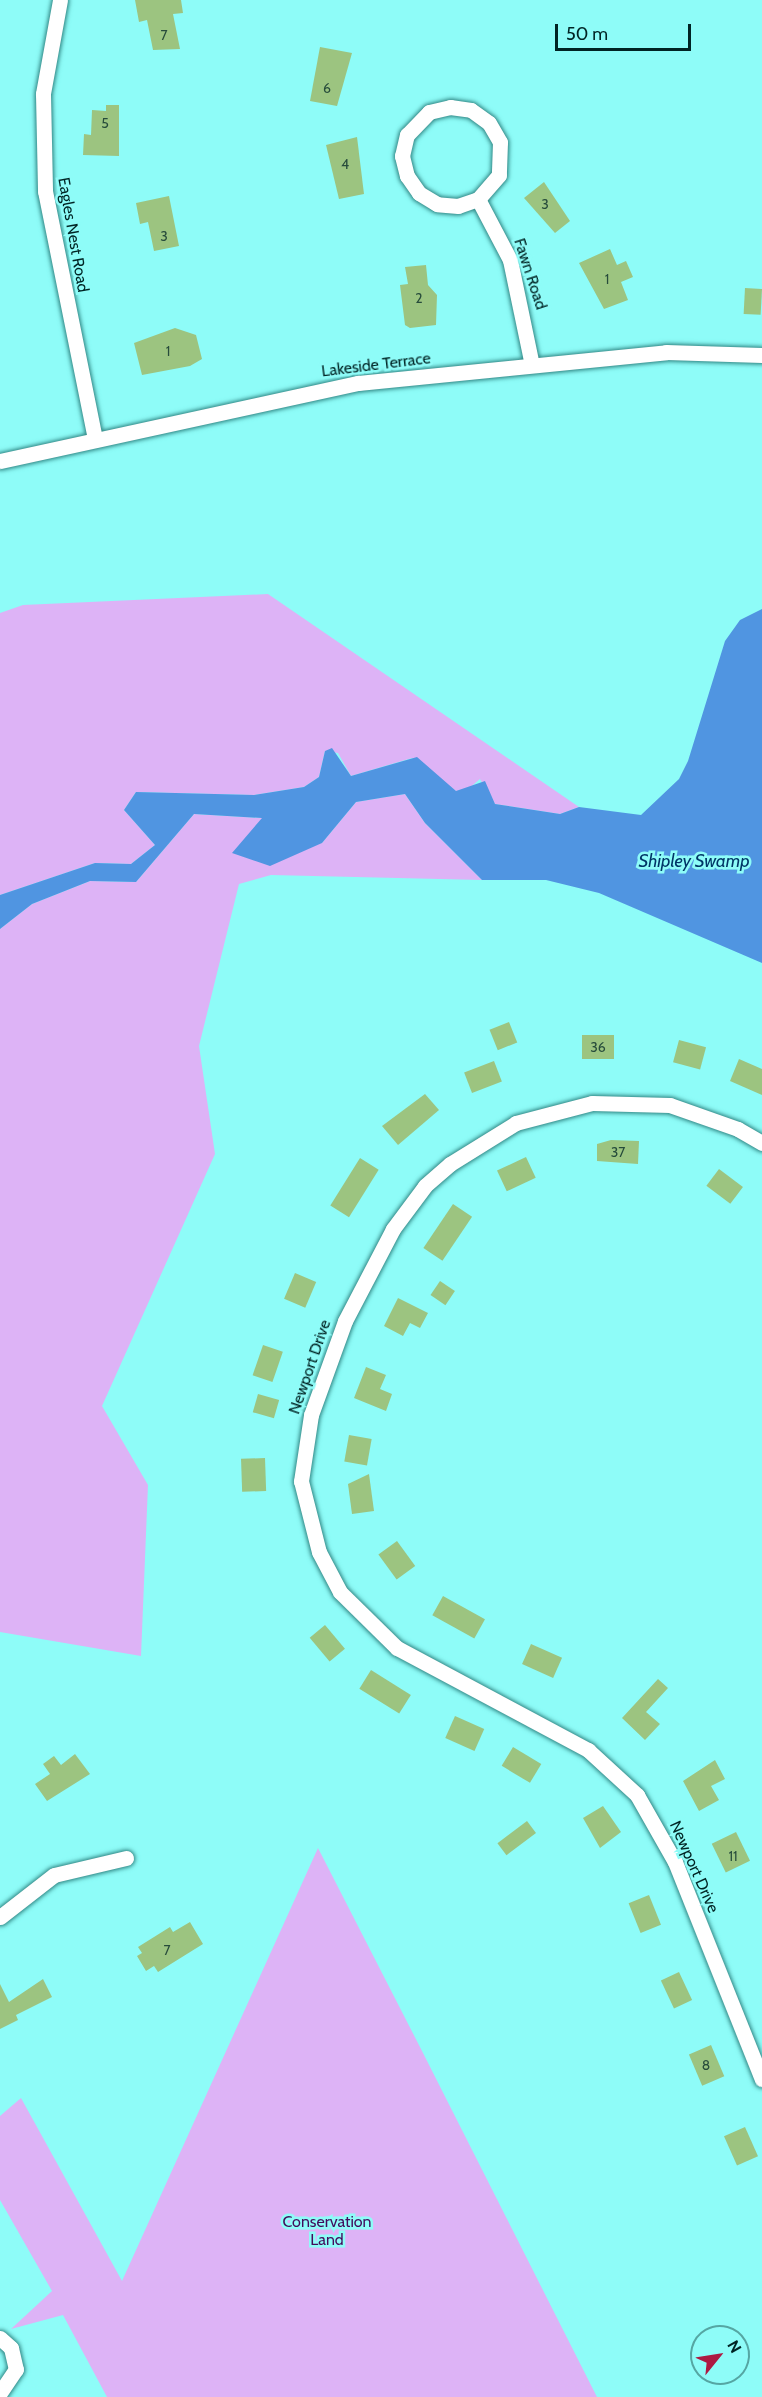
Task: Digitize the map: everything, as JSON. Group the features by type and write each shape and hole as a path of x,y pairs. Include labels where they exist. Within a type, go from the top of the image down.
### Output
{"street":[{"name":"Eagles Nest Road","path":"60,0 43,94 45,191 95,439"},
{"path":"450,106 471,110 496,132 502,153 499,175 478,199 458,206 437,204 419,193 406,176 402,156 407,135 429,112 450,106"},
{"name":"Fawn Road","path":"478,199 514,270 532,365"},
{"name":"Lakeside Terrace","path":"0,461 358,382 666,352 762,355"},
{"name":"Newport Drive","path":"762,1143 703,1114 632,1101 592,1103 537,1114 471,1149 408,1206 370,1269 322,1376 304,1447 301,1481 319,1552 340,1592 397,1648 588,1750 637,1795 675,1862 762,2079"},
{"path":"0,1917 54,1875 126,1858"},
{"path":"0,2338 11,2348 16,2370 0,2392"}],"green space":[{"path":"268,594 579,807 560,814 495,804 480,779 467,790 456,791 412,758 351,776 338,753 325,751 319,777 304,787 254,795 136,792 124,810 155,845 131,864 95,863 0,895 0,613 23,605"},
{"path":"405,794 425,823 482,880 271,875 239,884 199,1046 215,1154 102,1406 148,1485 141,1656 0,1632 0,929 32,904 90,881 136,882 194,814 262,818 322,843 356,802"},
{"name":"Conservation Land","path":"318,1848 597,2397 107,2397 63,2315 11,2329 52,2291 0,2200 0,2116 21,2098 122,2281"}],"water":[{"name":"Shipley Swamp","path":"762,609 762,963 599,893 546,880 482,880 425,823 405,794 356,802 322,843 270,866 232,853 262,818 194,814 136,882 90,881 32,904 0,929 0,895 95,863 131,864 155,845 124,810 136,792 254,795 304,787 319,777 325,751 332,748 351,776 417,757 456,791 485,781 495,804 560,814 579,807 641,815 679,779 688,761 725,641 740,620"}],"building":[{"path":"135,0 181,0 183,13 173,14 180,49 153,50 147,20 139,22"},
{"path":"320,47 352,53 337,106 310,101"},
{"path":"106,105 119,105 119,156 83,155 84,134 91,135 92,110 106,111"},
{"path":"357,137 364,194 339,199 326,145"},
{"path":"544,182 570,221 555,233 524,198"},
{"path":"169,196 179,246 154,251 148,222 140,224 136,203"},
{"path":"610,249 617,265 626,261 633,277 621,282 628,300 604,309 579,263"},
{"path":"426,265 428,285 437,295 436,325 410,328 405,325 400,285 408,284 405,267"},
{"path":"745,288 762,289 761,315 744,314"},
{"path":"175,328 196,335 202,359 190,366 142,375 134,343"},
{"path":"509,1022 517,1042 498,1050 490,1030"},
{"path":"582,1035 614,1035 614,1059 582,1059"},
{"path":"679,1040 706,1047 700,1069 673,1062"},
{"path":"739,1059 762,1069 762,1095 730,1081"},
{"path":"494,1061 502,1082 472,1093 464,1072"},
{"path":"425,1094 439,1110 398,1145 382,1126"},
{"path":"611,1140 639,1141 638,1164 597,1161 597,1144"},
{"path":"526,1157 536,1178 507,1191 497,1171"},
{"path":"360,1158 379,1170 349,1217 330,1205"},
{"path":"719,1169 743,1187 730,1204 706,1186"},
{"path":"453,1204 472,1217 442,1261 423,1248"},
{"path":"295,1273 316,1282 305,1308 284,1299"},
{"path":"440,1281 455,1291 445,1305 430,1295"},
{"path":"398,1298 428,1313 420,1328 410,1323 403,1336 384,1326"},
{"path":"263,1345 283,1352 272,1382 253,1375"},
{"path":"366,1367 386,1375 380,1389 392,1394 386,1411 354,1398"},
{"path":"258,1394 279,1400 274,1418 253,1412"},
{"path":"349,1435 372,1439 367,1466 344,1462"},
{"path":"265,1458 266,1491 242,1492 241,1459"},
{"path":"369,1474 374,1511 352,1514 348,1484"},
{"path":"397,1541 415,1566 397,1580 378,1555"},
{"path":"443,1596 485,1619 474,1639 432,1615"},
{"path":"325,1625 345,1649 330,1662 310,1638"},
{"path":"531,1644 562,1658 553,1678 522,1664"},
{"path":"371,1670 411,1695 399,1714 359,1689"},
{"path":"658,1679 668,1688 646,1712 660,1724 645,1740 622,1718"},
{"path":"455,1716 484,1729 474,1751 445,1738"},
{"path":"513,1747 541,1764 530,1783 502,1766"},
{"path":"75,1754 90,1774 47,1801 35,1784 50,1774 43,1764 54,1756 61,1765"},
{"path":"715,1760 725,1779 711,1786 719,1800 699,1811 683,1781"},
{"path":"603,1806 621,1832 600,1848 583,1818"},
{"path":"527,1821 536,1833 506,1855 497,1843"},
{"path":"736,1832 750,1861 726,1873 712,1844"},
{"path":"649,1895 661,1925 641,1933 629,1903"},
{"path":"190,1922 203,1944 158,1972 154,1966 146,1971 137,1956 142,1953 138,1947 170,1927 173,1932"},
{"path":"679,1972 692,2000 674,2009 661,1980"},
{"path":"43,1979 52,1997 16,2015 18,2020 0,2029 0,1984 9,2002"},
{"path":"711,2045 724,2076 702,2086 689,2054"},
{"path":"745,2127 758,2156 737,2166 724,2136"}]}
